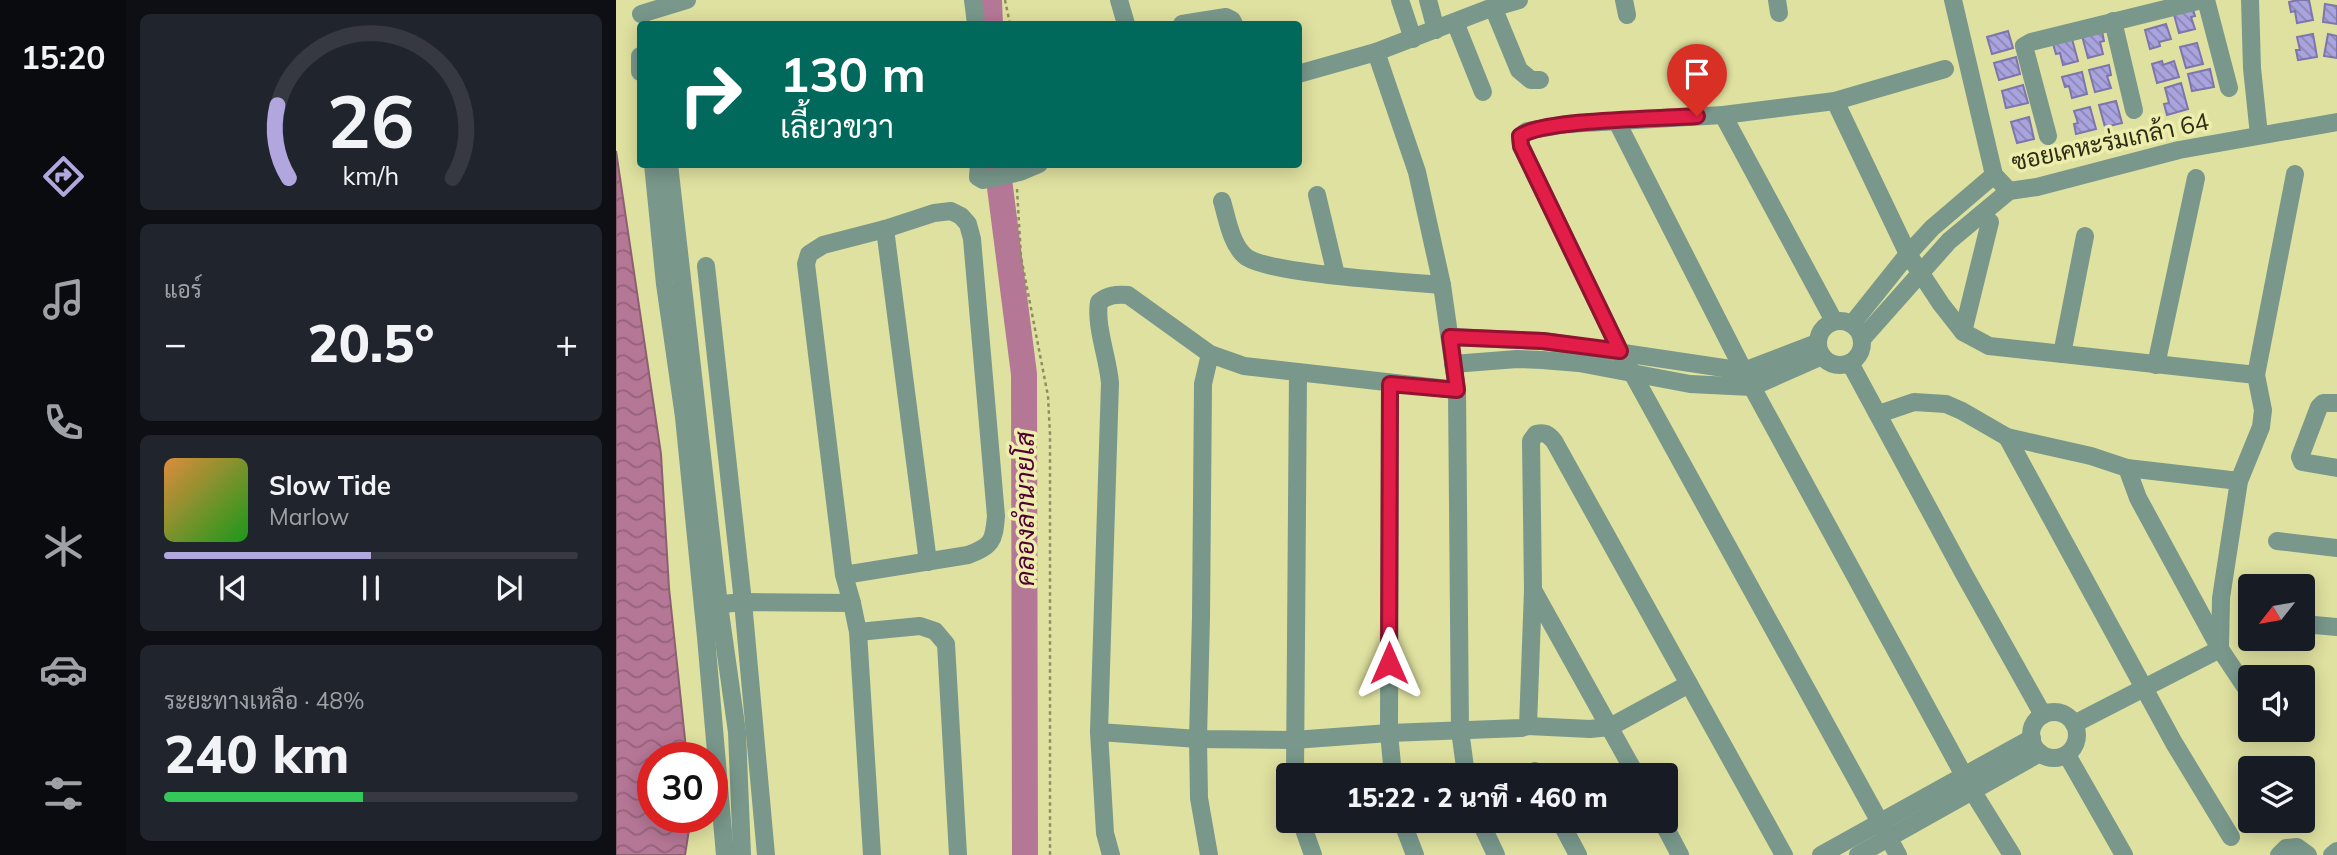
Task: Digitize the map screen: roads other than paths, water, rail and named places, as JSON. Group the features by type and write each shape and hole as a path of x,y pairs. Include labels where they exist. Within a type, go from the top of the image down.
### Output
{"street":[{"path":"640,13 687,0"},
{"path":"973,0 976,21"},
{"path":"1119,0 1125,21"},
{"path":"1400,0 1413,39"},
{"path":"1428,0 1436,30"},
{"path":"1302,73 1413,39 1488,5 1519,0"},
{"name":"ซอยเคหะร่มเกล้า 64","path":"1953,0 1994,175 2010,191 2037,187 2179,150 2337,122"},
{"path":"2048,136 2024,46 2031,42 2204,0 2229,88"},
{"path":"2250,0 2252,68 2259,135"},
{"path":"1488,5 1519,70 1531,80 1540,80"},
{"path":"1204,21 1226,18 1232,21"},
{"path":"2113,21 2134,110"},
{"path":"1455,22 1483,92"},
{"path":"1376,52 1417,172 1442,285 1457,390 1460,730 1464,763"},
{"path":"1898,855 1620,351 1521,146 1520,136 1527,131 1567,124 1723,115 1835,101 1945,69"},
{"path":"1835,101 1908,254 1963,332 1989,346 2256,375"},
{"path":"1723,115 1834,321"},
{"path":"1617,122 1748,379 1973,792 2012,855"},
{"path":"654,168 671,254 711,605 725,855"},
{"path":"669,168 671,254"},
{"path":"981,172 1018,180 1034,168"},
{"path":"2220,649 2221,598 2239,481 2261,427 2263,410 2256,375 2295,174"},
{"path":"1819,350 1835,365 1850,363 1858,356 1857,332 1908,254 1932,228 1994,175"},
{"path":"2156,365 2196,178"},
{"path":"1857,332 1949,241 2010,191"},
{"path":"1317,195 1336,275"},
{"path":"1222,201 1237,247 1257,264 1442,285"},
{"path":"844,575 968,555 986,548 994,536 996,516 972,239 968,224 961,216 951,211 933,213 822,245 809,254 806,264 844,575 858,632 872,855"},
{"path":"1963,332 1990,222"},
{"path":"885,229 928,562"},
{"path":"2062,354 2085,236"},
{"path":"706,266 743,602 766,855"},
{"path":"1111,855 1105,833 1099,732 1110,383 1108,360 1097,312 1099,302 1116,294 1128,295 1210,354 1244,366 1457,390"},
{"path":"1819,350 1821,330 1834,321 1846,321 1857,332"},
{"path":"1450,337 1543,341 1620,351 1748,379"},
{"path":"1453,364 1517,359 1579,363 1690,384 1748,379 1819,350"},
{"path":"1209,855 1199,798 1198,738 1203,384 1210,354"},
{"path":"1850,363 2043,715"},
{"path":"1295,763 1297,373"},
{"path":"1390,384 1389,733 1392,763"},
{"path":"1879,414 1914,402 1945,404 2007,437 2091,456 2127,468 2239,481"},
{"path":"2337,403 2322,403 2319,407 2300,457 2307,465 2337,468"},
{"path":"1528,726 1533,590 1531,440 1542,432 1554,441 1784,855"},
{"path":"2007,437 2144,688 2231,837"},
{"path":"2127,468 2138,498 2220,649 2238,676"},
{"path":"2277,541 2337,548"},
{"path":"1533,590 1630,763"},
{"path":"711,605 743,602 852,603"},
{"path":"711,605 737,732 742,855"},
{"path":"2315,625 2337,627"},
{"path":"858,632 919,626 935,631 946,644 958,855"},
{"path":"2074,724 2220,649"},
{"path":"1099,732 1294,740 1389,733 1521,729 1528,726 1590,729 1610,727 1689,684"},
{"path":"2060,713 2074,724 2076,741 2067,755 2048,757 2036,745 2032,729 2043,715 2060,713"},
{"path":"1821,855 1973,792 2036,745"},
{"path":"1858,855 1883,831 1964,775 2036,745"},
{"path":"2067,755 2124,855"},
{"path":"1305,833 1313,855"},
{"path":"1407,833 1415,855"},
{"path":"1485,833 1496,855"},
{"path":"1566,833 1578,855"},
{"path":"1668,833 1680,855"},
{"path":"2279,855 2286,848 2297,847 2308,855"},
{"path":"2332,855 2337,850"}],"water":[{"path":"616,151 661,454 669,588 685,742 637,742 637,833 688,833 685,855 616,855"}],"waterway":[{"name":"คลองลำนายโส","path":"989,0 990,21"},
{"name":"คลองลำนายโส","path":"998,168 1024,374 1025,855"}]}
